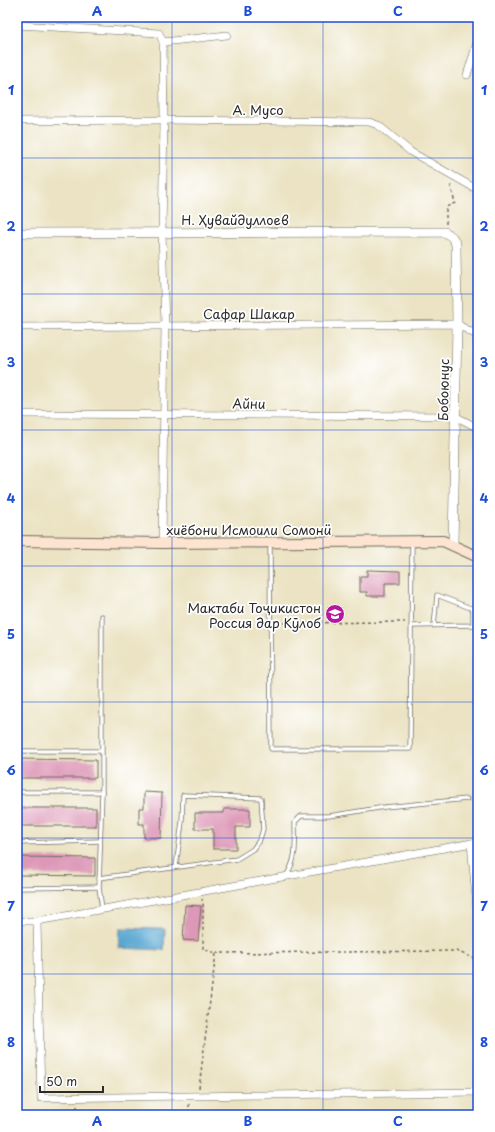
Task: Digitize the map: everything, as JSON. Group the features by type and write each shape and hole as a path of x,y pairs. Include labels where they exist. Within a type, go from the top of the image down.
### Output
{"main road":[{"name":"хиёбони Исмоили Сомонӣ","path":"17,541 162,543 443,541 478,557"}],"street":[{"path":"17,25 159,33 163,42 164,120 162,232 165,326 162,543"},
{"path":"163,42 227,35"},
{"path":"467,75 478,40"},
{"name":"А. Мусо","path":"17,121 164,120 369,122 378,125 411,152 478,190"},
{"name":"Н. Ҳувайдуллоев","path":"17,233 162,232 449,234"},
{"name":"Бобоюнус","path":"449,234 456,244 457,324 453,546"},
{"path":"457,324 478,336"},
{"name":"Сафар Шакар","path":"17,327 457,324"},
{"name":"Айни","path":"17,414 455,416 478,428"},
{"path":"17,921 36,921 474,842 478,920"},
{"path":"36,921 42,1098 478,1092"}],"lane":[{"path":"270,542 271,749 410,749 412,542"},
{"path":"411,624 434,626 473,626 473,609 437,595 434,626"},
{"path":"102,616 102,792 99,878 102,908"},
{"path":"17,751 102,751"},
{"path":"17,792 102,792"},
{"path":"99,878 237,859 253,849 260,839 263,829 261,798 183,795 182,822 176,867"},
{"path":"286,877 293,866 295,854 294,822 301,816 329,816 385,807 467,799"},
{"path":"17,843 100,842"},
{"path":"17,888 99,887"}],"path":[{"path":"448,173 455,203 446,207 449,234"},
{"path":"271,623 411,624"},
{"path":"201,891 203,904 202,949 216,953 456,951 478,960"},
{"path":"198,1096 216,953"},
{"path":"189,1096 189,1115"},
{"path":"77,1098 77,1115"}],"water":[{"path":"120,928 165,929 164,950 119,948"}],"building":[{"path":"367,570 400,571 400,583 385,583 385,596 367,596 367,592 360,592 360,576 367,576"},
{"path":"17,759 96,760 96,778 17,778"},
{"path":"144,792 162,793 161,838 144,838 144,824 139,824 139,808 144,808"},
{"path":"17,808 96,808 96,826 17,826"},
{"path":"224,809 250,809 250,827 236,827 236,849 213,849 213,829 195,829 195,813 224,813"},
{"path":"17,857 95,858 95,876 17,875"},
{"path":"185,905 201,906 198,941 183,940"}],"place":[{"name":"Мактаби Тоҷикистон Россия дар Кӯлоб","path":"335,614"}]}
